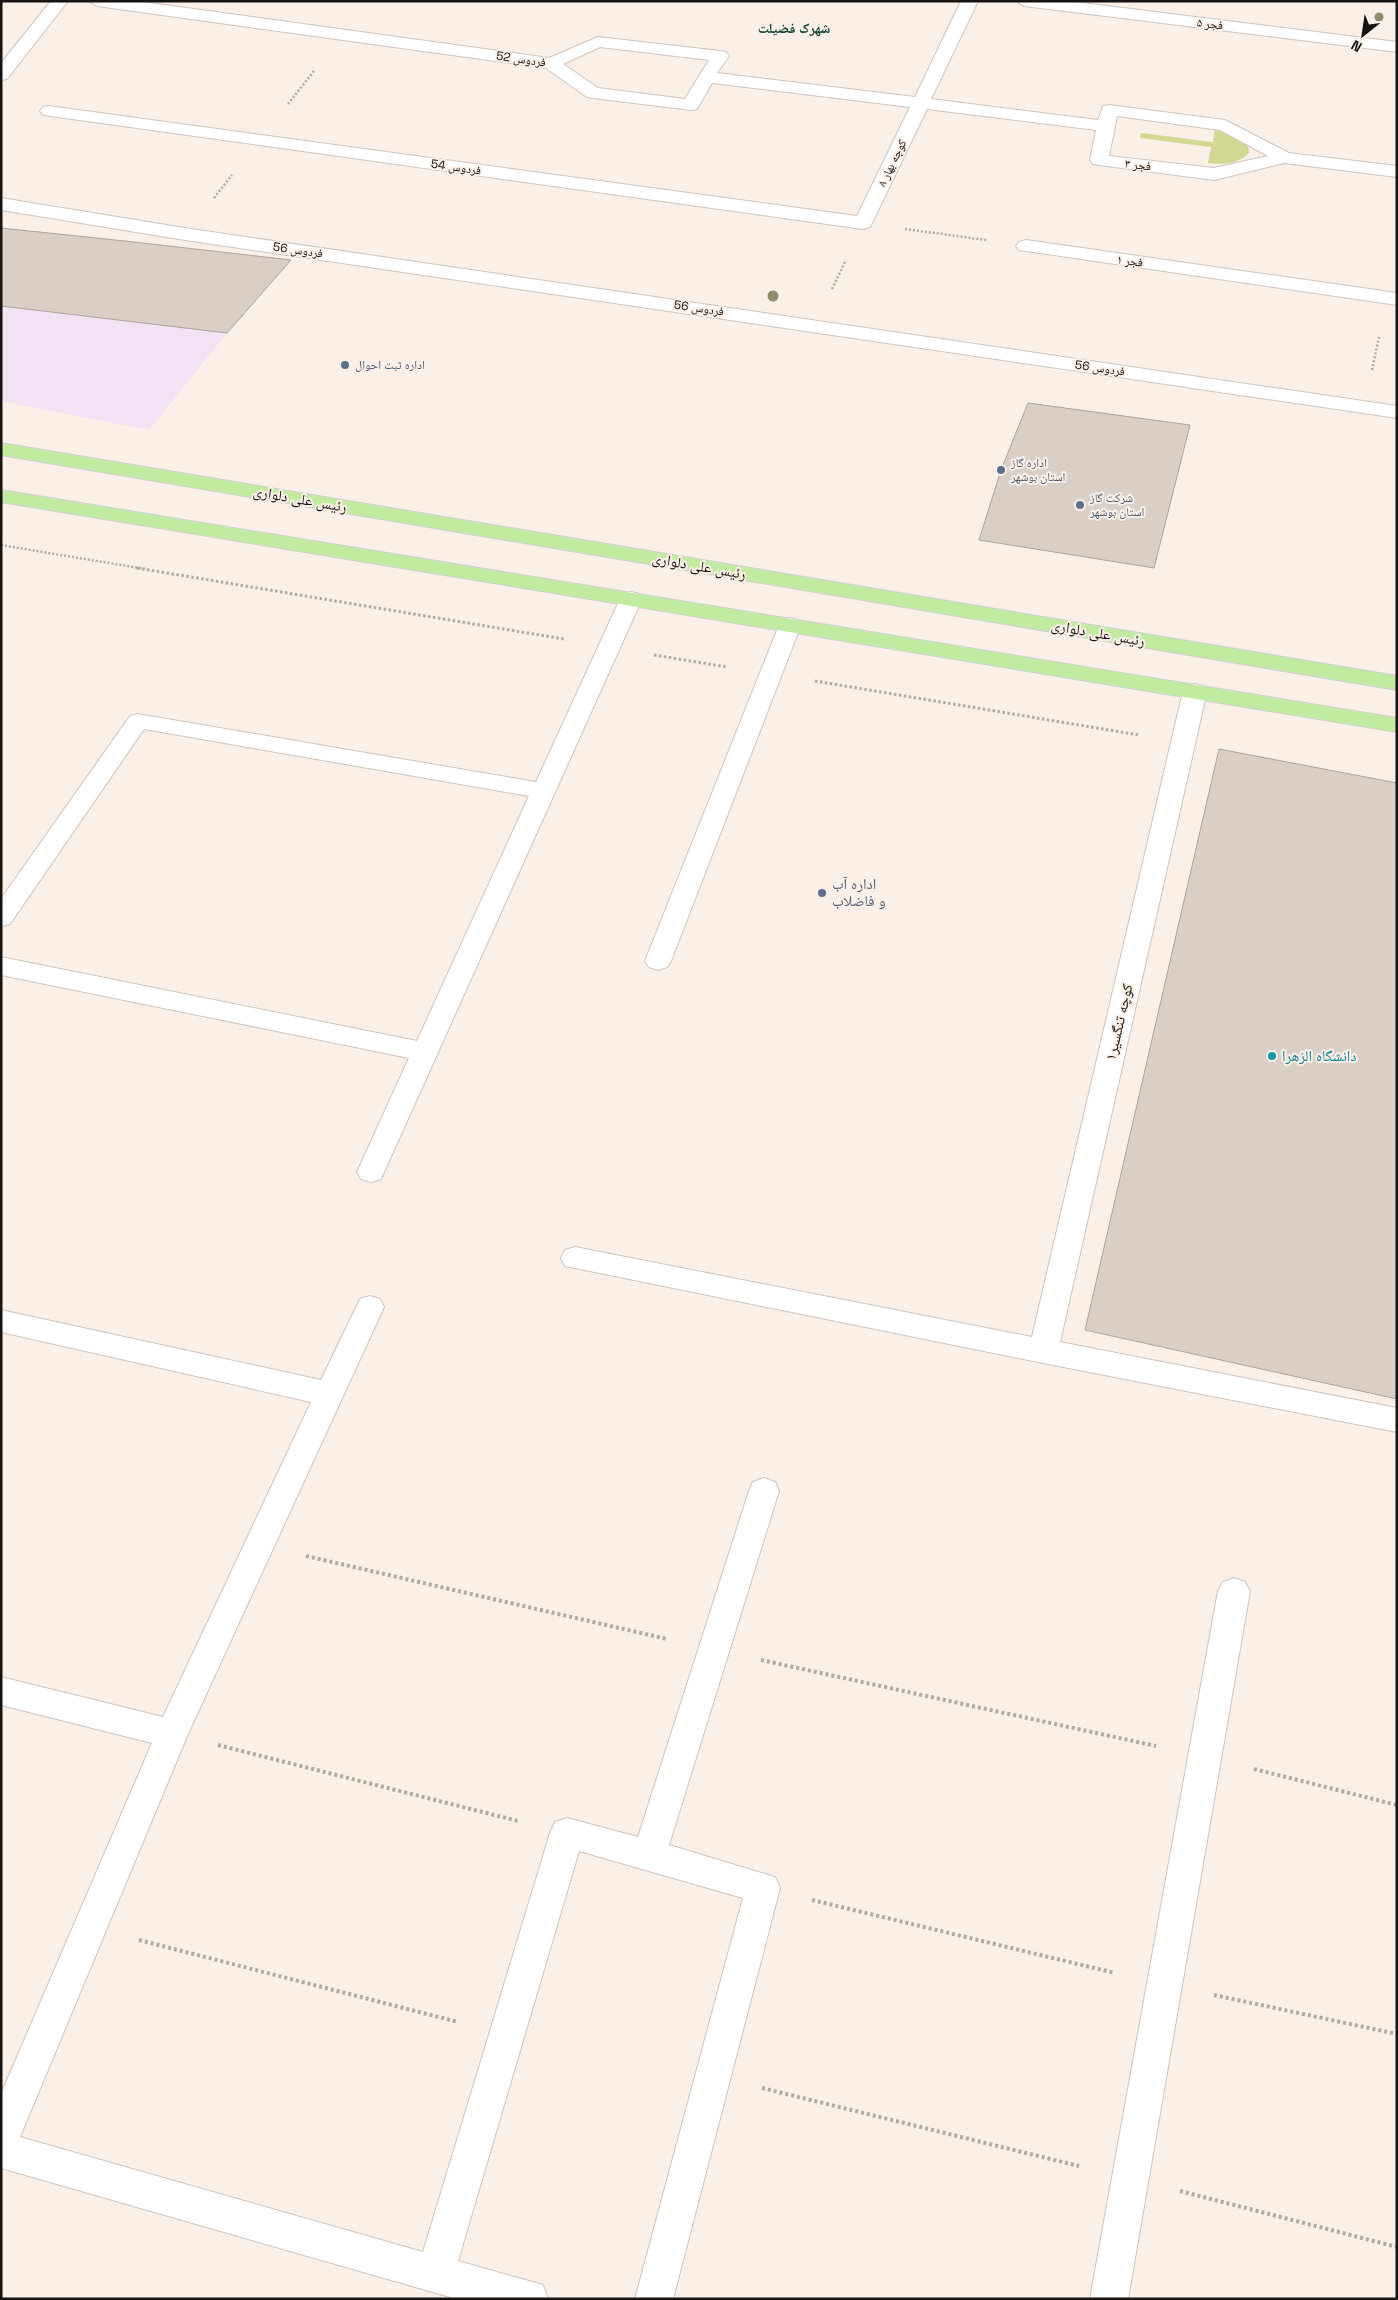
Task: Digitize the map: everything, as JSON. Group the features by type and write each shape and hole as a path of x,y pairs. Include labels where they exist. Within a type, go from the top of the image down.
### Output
{"main road":[{"name":"رئیس علی دلواری","path":"1,449 1397,684"},
{"path":"1,496 1397,725"}],"street":[{"path":"1,75 60,1"},
{"name":"فردوس 52","path":"97,1 551,63 593,93 691,105 706,77"},
{"name":"کوچه بهار ۸","path":"864,223 970,1"},
{"name":"فجر ۵","path":"1024,1 1397,47"},
{"path":"551,63 598,42 720,56 706,77 1106,126 1109,110 1225,124 1284,158"},
{"name":"فردوس 54","path":"49,111 864,223"},
{"name":"فجر ۳","path":"1106,126 1099,160 1214,174 1284,158 1397,172"},
{"name":"فردوس 56","path":"1,204 195,235 1397,412"},
{"name":"فجر ۱","path":"1026,246 1397,299"},
{"path":"371,1172 631,599"},
{"path":"658,961 790,625"},
{"name":"کوچه تنگسیر۱","path":"1043,1352 1195,691"},
{"path":"1,918 138,721 545,791"},
{"path":"1,966 425,1052"},
{"path":"575,1258 1043,1352 1397,1420"},
{"path":"1,2138 172,1734 370,1307"},
{"path":"1,1321 330,1394"},
{"path":"650,1854 764,1491"},
{"path":"1109,2299 1234,1591"},
{"path":"1,1691 172,1734"},
{"path":"435,2274 567,1833 650,1854 763,1888 654,2299"},
{"path":"1,2150 529,2299"}],"path":[{"path":"815,325 864,223 1026,246"},
{"path":"259,1545 714,1650 1204,1756 1397,1805"},
{"path":"172,1734 567,1833"},
{"path":"763,1888 1164,1985 1397,2034"},
{"path":"90,1927 507,2035"},
{"path":"714,2076 1130,2178 1397,2247"}],"shaded area":[{"path":"1,228 291,260 227,333 149,430 1,401"}],"green space":[{"path":"1215,129 1232,132 1242,138 1246,142 1249,153 1236,162 1208,163 1211,147 1140,138 1141,133 1213,142"}],"building":[{"path":"1,228 291,260 227,333 1,306"},
{"name":"شرکت گاز استان بوشهر","path":"1028,403 1190,425 1154,568 979,540 1001,470"},
{"name":"دانشگاه الزهرا","path":"1219,749 1397,783 1397,1399 1085,1330"}],"place":[{"name":"اداره ثبت احوال","path":"345,365"},
{"name":"اداره گاز استان بوشهر","path":"1001,470"},
{"name":"شرکت گاز استان بوشهر","path":"1080,505"},
{"name":"اداره آب و فاضلاب","path":"822,893"},
{"name":"دانشگاه الزهرا","path":"1272,1056"}],"district":[{"name":"شهرک فضیلت","path":"794,28"}]}
